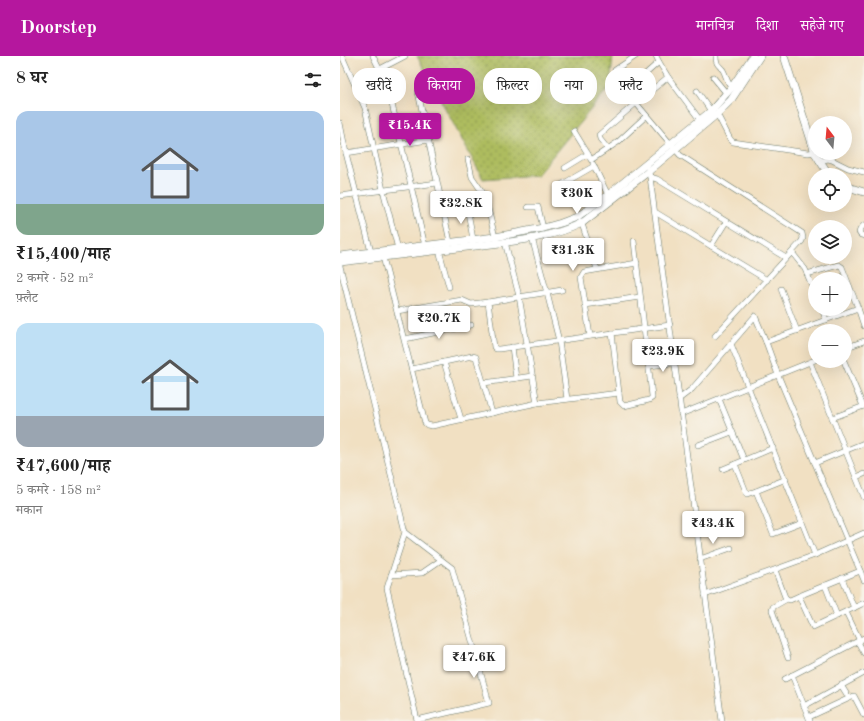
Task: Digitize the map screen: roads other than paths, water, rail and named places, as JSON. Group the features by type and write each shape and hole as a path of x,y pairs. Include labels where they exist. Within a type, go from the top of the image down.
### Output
{"main road":[{"path":"729,97 732,87 753,56"},
{"path":"672,148 729,97 760,56"},
{"path":"784,56 808,130"},
{"path":"340,262 505,242 532,238 565,230 648,171 700,120 714,112"},
{"path":"820,161 825,168"},
{"path":"340,256 495,237 580,220 608,195 648,171"},
{"path":"852,185 864,188"},
{"path":"852,188 864,192"}],"street":[{"path":"342,56 365,108 398,249"},
{"path":"373,56 379,68"},
{"path":"382,68 405,56"},
{"path":"624,56 628,61"},
{"path":"618,68 636,56"},
{"path":"656,56 668,77 700,120"},
{"path":"716,56 716,64 723,71 728,84 732,87"},
{"path":"652,68 659,62"},
{"path":"656,87 668,77"},
{"path":"713,77 729,97"},
{"path":"697,91 714,112 733,142 808,152"},
{"path":"392,104 426,246"},
{"path":"420,104 450,242"},
{"path":"608,149 600,139 599,135 635,104"},
{"path":"637,104 672,148 680,155 802,233 802,241 715,336"},
{"path":"566,168 608,149 646,116"},
{"path":"340,123 371,252"},
{"path":"574,131 594,166 608,195"},
{"path":"346,153 428,140"},
{"path":"468,159 472,177 485,196 495,237"},
{"path":"820,161 828,159 848,168 864,172"},
{"path":"558,186 594,166"},
{"path":"648,171 657,179 786,258"},
{"path":"648,171 655,212 722,721"},
{"path":"340,196 437,183"},
{"path":"467,207 473,239"},
{"path":"528,207 538,207 543,228"},
{"path":"655,212 767,280"},
{"path":"580,220 597,270"},
{"path":"712,246 726,222"},
{"path":"864,225 859,230 860,234 864,236"},
{"path":"532,238 548,293 558,341 567,399"},
{"path":"612,333 620,402 624,406 649,400 652,398 649,366 634,241"},
{"path":"505,242 519,296 537,403"},
{"path":"439,250 449,288"},
{"path":"794,255 807,274 839,265 842,267 864,326"},
{"path":"383,257 425,423 427,425 432,426 537,403 619,393"},
{"path":"590,336 580,277 584,272 637,263"},
{"path":"340,266 405,532 387,588 418,720 489,703 452,568 405,532"},
{"path":"781,289 796,331"},
{"path":"397,311 462,300 471,304 562,290"},
{"path":"585,305 640,297"},
{"path":"488,302 494,347 498,349 670,326"},
{"path":"766,342 858,308"},
{"path":"679,399 692,389 756,316 778,375 864,580"},
{"path":"825,316 826,320"},
{"path":"405,340 471,325"},
{"path":"852,345 864,341"},
{"path":"731,344 815,555"},
{"path":"512,347 516,378"},
{"path":"412,369 472,356 476,357 492,413"},
{"path":"444,362 461,419"},
{"path":"649,366 674,363"},
{"path":"681,414 808,363"},
{"path":"814,368 832,418 864,497"},
{"path":"832,418 863,406 847,368"},
{"path":"484,383 532,376"},
{"path":"719,399 744,460"},
{"path":"698,445 732,432"},
{"path":"815,464 864,443"},
{"path":"723,468 773,448"},
{"path":"735,464 747,494 786,479"},
{"path":"856,477 864,474"},
{"path":"756,491 773,534 802,522"},
{"path":"705,595 815,555 864,533"},
{"path":"700,558 731,548"},
{"path":"391,575 422,573 441,560"},
{"path":"775,570 787,599"},
{"path":"788,658 772,610 773,607 787,599 790,600 860,570"},
{"path":"842,578 854,608"},
{"path":"825,585 837,616"},
{"path":"799,596 813,627 864,603"},
{"path":"846,612 861,640 864,653"},
{"path":"785,679 861,640"},
{"path":"804,706 864,673"},
{"path":"792,675 809,719 854,696 864,715"},
{"path":"841,685 849,698"}]}
